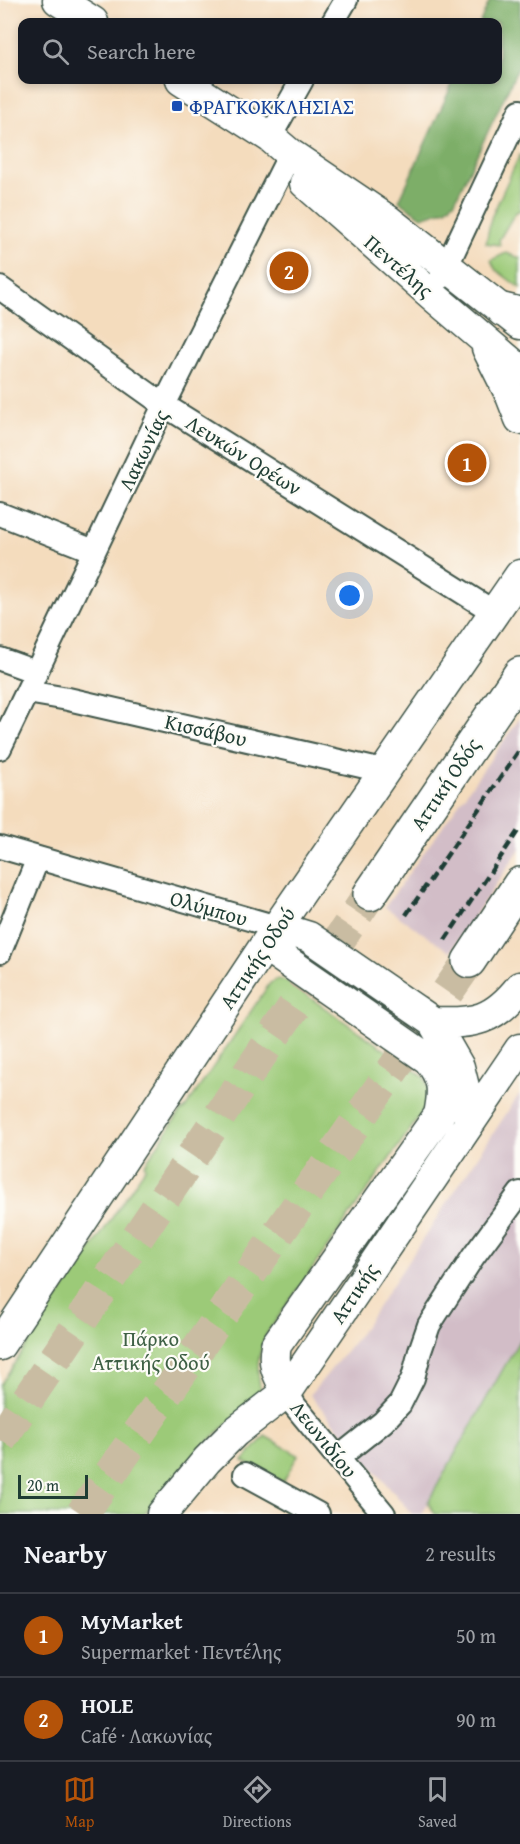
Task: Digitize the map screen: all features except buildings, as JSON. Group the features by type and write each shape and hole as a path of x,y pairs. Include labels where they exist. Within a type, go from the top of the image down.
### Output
{"highway":[{"name":"Αττική Οδός","path":"370,894 520,674"},
{"path":"469,961 520,884"}],"main road":[{"path":"58,0 87,18"},
{"name":"Πεντέλης","path":"186,84 389,221 514,316"},
{"name":"Πεντέλης","path":"280,146 301,179 520,370"},
{"path":"480,335 520,419"},
{"name":"Αττικής Οδού","path":"0,1345 383,771 520,575"},
{"path":"271,937 428,1059 437,1070 443,1085 439,1115 276,1345 275,1368 287,1392"},
{"name":"Ολύμπου","path":"271,937 309,937 433,1022"},
{"path":"433,1022 473,1022 512,997 520,987"},
{"path":"433,1022 459,1067 466,1095 469,1123"},
{"name":"Αττικής","path":"162,1514 207,1460 235,1432 287,1392 520,1049"}],"street":[{"path":"335,18 346,0"},
{"name":"Λακωνίας","path":"0,748 164,405 280,146 301,84"},
{"path":"433,296 520,111"},
{"name":"Λευκών Ορέων","path":"0,290 164,405 494,612"},
{"path":"0,514 94,551"},
{"name":"Κισσάβου","path":"0,659 32,682 79,702 383,771"},
{"name":"Ολύμπου","path":"0,847 271,937"},
{"path":"0,952 38,858"},
{"path":"338,1458 383,1422 400,1404 413,1378 429,1325 473,1257 520,1193"},
{"name":"Λεωνιδίου","path":"287,1392 295,1406 384,1514"},
{"path":"245,1474 318,1514"}],"shaded area":[{"path":"520,718 520,849 450,952 385,907"},
{"path":"520,1093 520,1339 422,1514 412,1514 310,1395 357,1338"}],"green space":[{"path":"490,0 520,0 520,64 455,201 446,209 422,217 399,201 452,84 502,84 502,18 482,18"},
{"path":"520,154 520,210 515,213 499,240 500,245 486,243 491,218"},
{"path":"506,253 520,258 520,288 495,269 491,260"},
{"name":"Πάρκο Αττικής Οδού","path":"278,979 286,981 424,1077 429,1091 426,1107 267,1333 258,1362 261,1392 190,1459 144,1514 0,1514 0,1385 146,1167 144,1165 270,983"},
{"path":"520,1339 520,1514 435,1514 428,1502"},
{"path":"265,1436 298,1455 283,1482 243,1461"}],"tunnel":[{"path":"0,1440 370,894"},
{"path":"82,1514 469,961"}],"railway":[{"path":"406,915 520,749"},
{"path":"445,940 520,828"}],"place":[{"name":"ΦΡΑΓΚΟΚΚΛΗΣΙΑΣ","path":"177,106"},
{"name":"HOLE","path":"289,271"},
{"name":"MyMarket","path":"467,463"}]}
